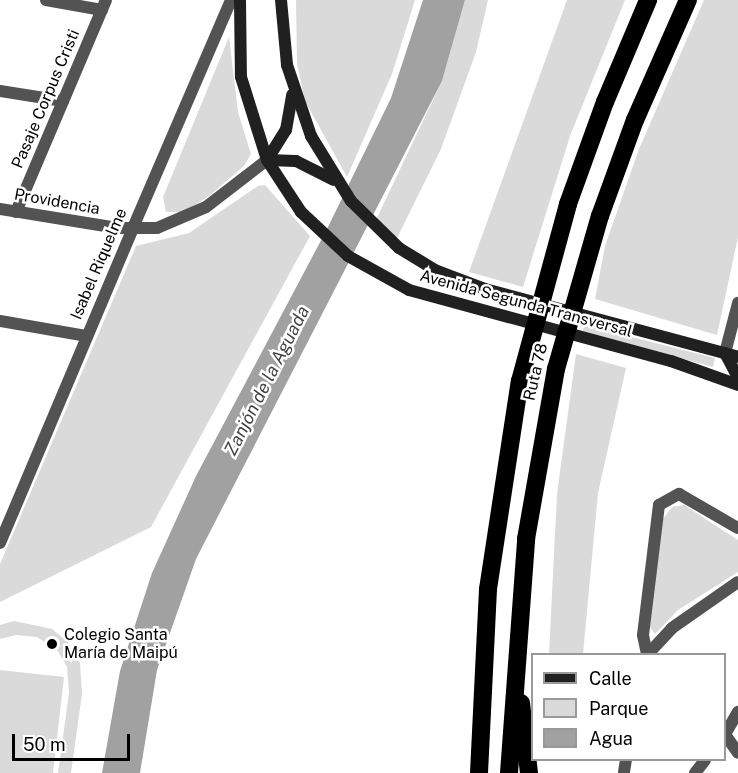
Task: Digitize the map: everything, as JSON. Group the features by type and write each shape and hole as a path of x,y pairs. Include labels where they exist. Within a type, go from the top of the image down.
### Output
{"highway":[{"name":"Ruta 78","path":"479,773 488,590 498,504 534,319 586,151 648,0"},
{"name":"Ruta 78","path":"509,773 515,656 534,481 569,319 622,154 688,0"},
{"path":"515,656 529,773"},
{"path":"468,773 481,700"}],"main road":[{"name":"Avenida Segunda Transversal","path":"240,0 241,77 267,160 311,223 365,268 409,290 628,349 738,385"},
{"name":"Avenida Segunda Transversal","path":"281,1 283,46 292,87 310,136 338,184 386,237 435,270 485,289 738,357"},
{"path":"292,87 286,130 267,160 304,164 338,184"},
{"path":"725,353 738,377"}],"street":[{"path":"46,0 104,5"},
{"name":"Isabel Riquelme","path":"0,543 86,336 231,0"},
{"name":"Pasaje Corpus Cristi","path":"16,212 104,5"},
{"path":"0,91 63,101"},
{"name":"Providencia","path":"0,209 132,230 167,225 193,214 267,160"},
{"path":"725,353 738,303"},
{"path":"0,321 86,336"},
{"path":"645,652 659,505 679,494 738,528"},
{"path":"645,652 687,616 738,582"},
{"path":"726,733 738,712"},
{"path":"726,736 738,753"}],"green space":[{"path":"296,0 415,0 392,74 347,177 305,101 297,64"},
{"path":"465,0 488,0 476,52 441,149 397,238 374,224 442,81"},
{"path":"567,0 625,0 570,136 523,287 469,272"},
{"path":"704,0 738,0 738,237 717,335 595,299 605,246 639,149"},
{"path":"229,37 238,112 251,154 244,166 209,196 184,212 166,212 163,197"},
{"path":"265,185 310,236 151,527 0,602 0,564 136,246 189,233 258,186"},
{"path":"584,325 715,358 713,367 583,331"},
{"path":"576,354 626,368 598,493 583,653 549,653 557,494"},
{"path":"684,505 738,540 738,572 678,610 655,634 649,626 663,519 672,507"},
{"path":"14,621 52,629 68,642 80,663 82,694 71,773 58,773 69,693 67,667 58,651 37,637 16,635 0,639 0,625"},
{"path":"0,670 64,677 53,773 0,773"}],"water":[{"name":"Zanjón de la Aguada","path":"423,0 465,0 442,81 196,559 157,670 140,773 102,773 120,671 152,573 196,476 326,231 391,98"}],"place":[{"name":"Colegio Santa María de Maipú","path":"52,644"}]}
